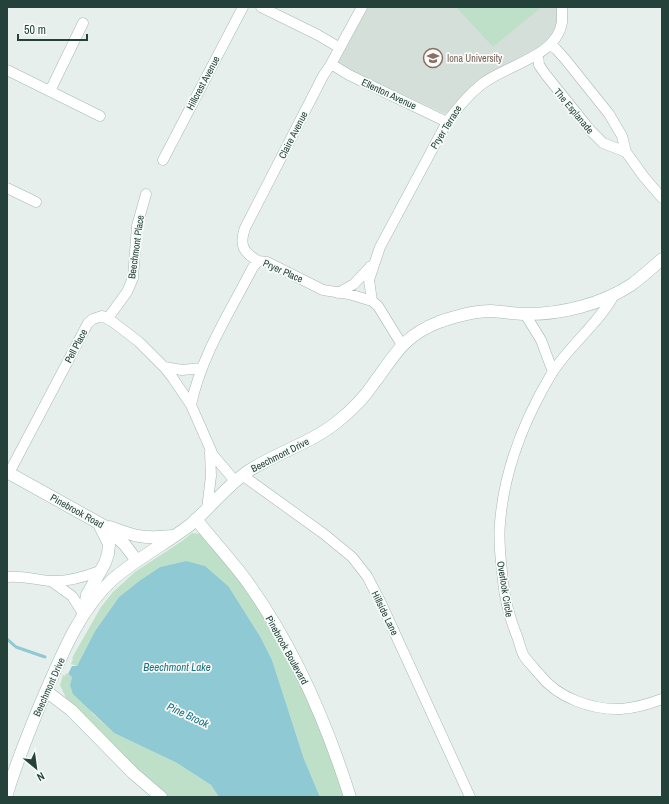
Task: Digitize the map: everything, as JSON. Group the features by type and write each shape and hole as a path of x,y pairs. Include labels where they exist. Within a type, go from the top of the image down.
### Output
{"street":[{"name":"Hillcrest Avenue","path":"163,160 243,7"},
{"path":"261,7 318,35 340,48"},
{"name":"Claire Avenue","path":"258,261 247,255 244,248 242,241 245,228 323,76 362,7"},
{"name":"Pryer Terrace","path":"372,301 369,280 374,261 394,219 447,122 461,103 483,84 498,74 538,54 555,40 562,23 562,7"},
{"path":"50,91 83,23"},
{"path":"550,45 559,52 610,114 622,136 626,152 644,177 662,198"},
{"name":"The Esplanade","path":"538,54 539,65 590,130 603,143 626,152"},
{"name":"Ellenton Avenue","path":"331,64 349,75 447,122"},
{"path":"7,70 100,116"},
{"path":"7,188 36,202"},
{"name":"Beechmont Place","path":"108,318 127,292 133,278 137,226 146,194"},
{"name":"Beechmont Drive","path":"7,794 19,756 46,691 69,641 84,615 106,586 137,561 196,519 238,478 275,456 320,434 340,420 362,399 402,345 427,328 463,314 493,311 525,314 544,313 564,310 591,303 614,295 631,285 662,259"},
{"name":"Pryer Place","path":"190,405 202,368 223,322 253,267 258,261 261,260 267,262 323,290 372,301"},
{"name":"Pryer Terrace","path":"338,293 349,288 359,280 374,261"},
{"name":"Overlook Circle","path":"614,295 602,314 553,372 540,395 526,426 508,475 500,524 500,553 504,594 509,617 524,656 543,679 559,692 581,703 621,709 645,705 662,699"},
{"path":"372,301 378,306 402,345"},
{"path":"525,314 541,340 553,372"},
{"name":"Pell Place","path":"8,473 88,323 98,316 108,318"},
{"path":"108,318 139,342 164,367 190,405 209,448 217,461 238,478"},
{"path":"164,367 178,370 202,368"},
{"path":"207,509 211,476 209,448"},
{"name":"Pinebrook Road","path":"8,473 99,522 110,530 125,545 137,561"},
{"name":"Hillside Lane","path":"238,478 324,534 352,557 367,576 382,603 470,797"},
{"name":"Pinebrook Boulevard","path":"196,519 248,584 289,651 322,720 338,760 350,797"},
{"path":"99,522 137,536 150,538 174,536"},
{"path":"84,615 87,595 107,558 109,547 108,540 99,522"},
{"path":"7,577 25,576 51,581 79,579 100,572"},
{"path":"51,581 72,596 84,615"},
{"path":"46,691 71,710 133,773 161,797"}],"shaded area":[{"name":"Iona University","path":"365,7 558,7 557,29 548,42 475,85 445,114 337,64"}],"green space":[{"path":"456,7 542,7 493,47"},
{"path":"192,533 201,534 241,579 296,669 346,797 320,797 304,759 272,660 261,638 229,587 186,561 160,567 119,597 95,631 77,666 71,664 72,658 101,607 113,592 135,572"},
{"path":"66,673 72,677 70,685 93,714 114,733 177,763 211,785 219,797 167,797 82,716 66,698 60,685 63,675 65,676"}],"water":[{"name":"Beechmont Lake","path":"186,561 205,566 229,587 261,638 272,660 304,759 320,797 219,797 211,785 177,763 114,733 73,694 70,685 72,677 68,674 72,666 77,666 95,631 119,597 160,567"}],"waterway":[{"name":"Pine Brook","path":"7,639 16,647 45,657"}],"place":[{"name":"Iona University","path":"433,58"}]}
